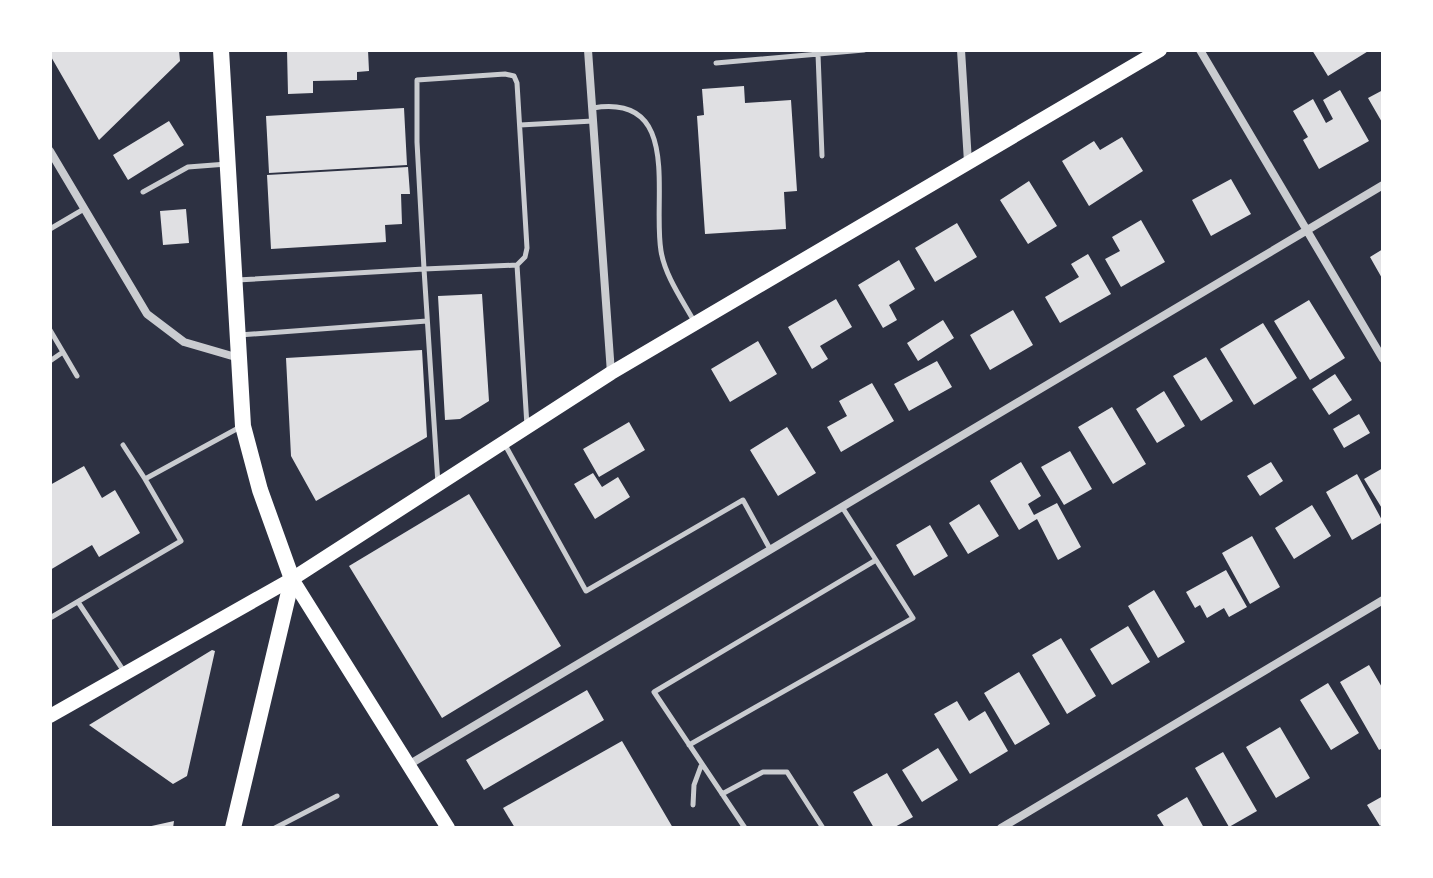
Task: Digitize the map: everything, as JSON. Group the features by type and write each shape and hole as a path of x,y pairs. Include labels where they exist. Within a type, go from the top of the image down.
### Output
{"main road":[{"path":"221,50 243,426 260,490 292,579 448,828"},
{"path":"50,716 292,579 611,373 1160,50"},
{"path":"233,828 292,579"}],"street":[{"path":"588,50 611,373"},
{"path":"961,50 968,162"},
{"path":"1200,50 1383,359"},
{"path":"50,151 147,314 184,342 239,358"},
{"path":"410,764 1383,185"},
{"path":"1001,828 1383,600"}],"lane":[{"path":"716,63 864,50"},
{"path":"818,54 822,156"},
{"path":"234,280 424,269 517,265 525,257 527,248 517,83 514,76 417,80 416,115 424,269 427,321 438,485"},
{"path":"592,108 627,107 642,116 652,133 659,157 661,250 695,323"},
{"path":"520,125 593,121"},
{"path":"143,192 188,167 228,164"},
{"path":"50,229 84,209"},
{"path":"517,265 527,427"},
{"path":"238,335 427,321"},
{"path":"50,330 77,376"},
{"path":"50,361 63,352"},
{"path":"145,479 243,426"},
{"path":"504,442 586,591 743,500 770,549"},
{"path":"50,618 181,541 123,445"},
{"path":"689,745 913,618 842,506"},
{"path":"745,828 654,692 876,560"},
{"path":"78,602 125,674"},
{"path":"693,805 694,785 702,765"},
{"path":"722,794 763,772 787,772 823,828"},
{"path":"275,828 337,796"}],"building":[{"path":"50,50 179,50 180,61 99,140"},
{"path":"287,50 368,50 369,71 357,72 357,80 313,81 313,93 288,94"},
{"path":"1312,50 1370,50 1328,76"},
{"path":"744,86 745,103 791,100 797,191 784,192 786,229 705,234 697,116 704,115 702,89"},
{"path":"1340,90 1369,141 1319,169 1303,140 1308,137 1293,111 1313,99 1326,123 1333,119 1323,100"},
{"path":"1383,90 1383,124 1368,98"},
{"path":"404,108 407,165 269,173 266,116"},
{"path":"169,121 184,145 128,180 113,155"},
{"path":"1122,137 1143,171 1089,206 1062,161 1094,141 1100,150"},
{"path":"408,167 410,194 401,194 402,224 385,225 386,242 271,249 267,175"},
{"path":"1231,179 1251,214 1211,236 1192,200"},
{"path":"1029,181 1057,226 1028,244 1000,200"},
{"path":"186,209 189,243 163,245 160,211"},
{"path":"1141,220 1165,262 1121,287 1105,259 1120,251 1112,237"},
{"path":"957,223 977,257 935,282 915,248"},
{"path":"1383,249 1383,280 1370,257"},
{"path":"1088,254 1111,294 1060,323 1045,297 1079,277 1071,264"},
{"path":"899,260 915,289 889,305 897,320 883,328 858,285"},
{"path":"482,294 489,401 460,419 445,420 438,296"},
{"path":"836,299 852,327 820,346 828,359 812,369 788,327"},
{"path":"1309,300 1345,358 1310,380 1274,321"},
{"path":"1013,310 1033,345 990,370 970,335"},
{"path":"943,320 954,338 918,361 907,343"},
{"path":"1263,323 1297,378 1254,405 1220,349"},
{"path":"758,341 777,374 730,402 711,369"},
{"path":"422,350 427,437 316,501 291,456 286,358"},
{"path":"1206,357 1233,401 1201,421 1173,376"},
{"path":"937,361 952,387 909,411 894,384"},
{"path":"1335,374 1352,400 1329,415 1312,389"},
{"path":"872,383 894,421 841,452 827,427 847,416 839,401"},
{"path":"1164,391 1185,426 1157,443 1136,409"},
{"path":"1112,407 1146,464 1113,484 1078,427"},
{"path":"1359,414 1370,433 1344,448 1333,429"},
{"path":"629,422 645,450 599,477 583,449"},
{"path":"787,427 816,473 778,496 750,450"},
{"path":"1070,451 1092,489 1064,505 1041,467"},
{"path":"1021,462 1041,496 1028,504 1034,515 1057,503 1081,547 1058,560 1037,519 1019,530 990,481"},
{"path":"1271,462 1283,481 1260,496 1247,476"},
{"path":"84,466 102,498 115,490 140,533 99,557 92,545 50,570 50,485"},
{"path":"1383,468 1383,510 1364,479"},
{"path":"593,473 602,487 618,477 630,497 595,519 574,484"},
{"path":"1357,474 1383,522 1352,540 1326,492"},
{"path":"469,494 561,646 442,718 349,566"},
{"path":"979,504 999,536 968,554 949,523"},
{"path":"1312,505 1331,536 1294,559 1275,528"},
{"path":"930,525 948,556 914,576 896,545"},
{"path":"1252,536 1280,587 1250,604 1222,553"},
{"path":"1226,570 1247,607 1229,617 1224,608 1207,618 1200,605 1195,608 1186,592"},
{"path":"1154,590 1185,642 1158,658 1128,606"},
{"path":"1128,626 1150,662 1112,685 1090,649"},
{"path":"1061,638 1096,696 1067,714 1032,655"},
{"path":"215,651 187,776 173,784 89,725"},
{"path":"1369,665 1383,689 1383,748 1379,750 1340,682"},
{"path":"1019,672 1050,724 1015,745 984,693"},
{"path":"1328,683 1359,733 1331,750 1300,700"},
{"path":"587,690 604,720 484,790 466,760"},
{"path":"957,701 969,721 985,711 1008,751 970,774 934,714"},
{"path":"1280,727 1310,778 1276,798 1246,747"},
{"path":"622,741 673,828 515,828 503,808"},
{"path":"938,748 958,780 922,802 902,770"},
{"path":"1223,752 1257,811 1229,827 1195,768"},
{"path":"887,773 913,817 893,828 874,828 853,792"},
{"path":"1383,796 1383,824 1380,826 1367,805"},
{"path":"1187,797 1204,828 1165,828 1157,815"},
{"path":"174,821 173,828 147,828 147,827"}]}
